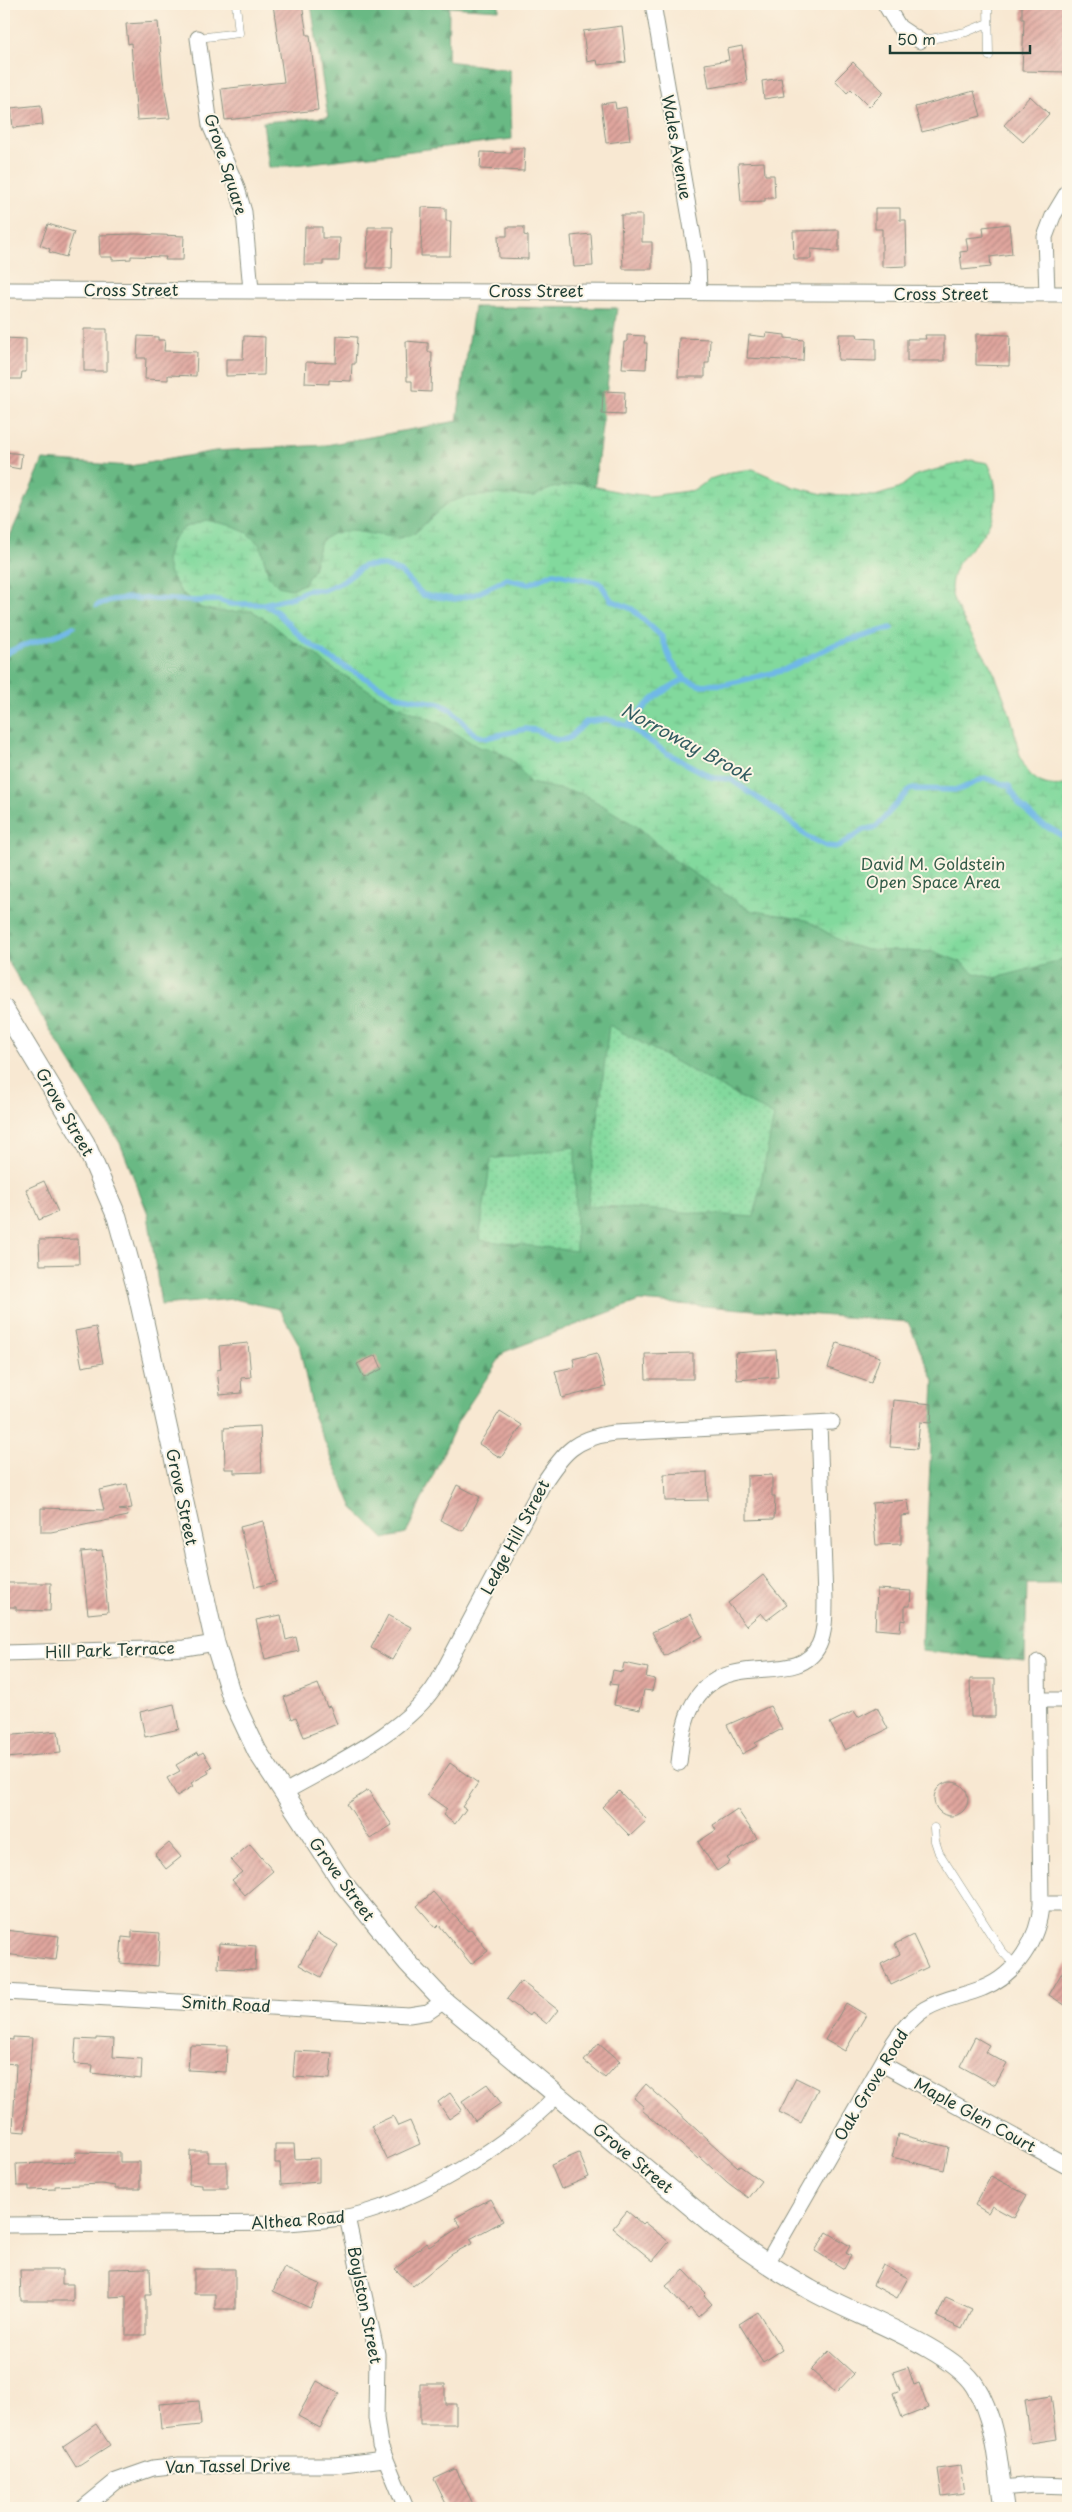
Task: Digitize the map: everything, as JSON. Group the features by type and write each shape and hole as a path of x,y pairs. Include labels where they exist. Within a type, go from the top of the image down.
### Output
{"street":[{"name":"Wales Avenue","path":"653,4 698,264 699,292"},
{"path":"886,4 899,27 920,41"},
{"name":"Grove Square","path":"198,38 210,124 236,185 244,212 251,290"},
{"path":"1047,293 1046,236 1053,216 1068,190"},
{"name":"Cross Street","path":"4,290 1068,294"},
{"name":"Grove Street","path":"4,1009 85,1143 117,1217 137,1290 215,1643 226,1683 244,1726 314,1843 353,1896 408,1963 444,2001 717,2228 810,2290 930,2350 954,2364 965,2374 974,2385 986,2410 1004,2508"},
{"name":"Ledge Hill Street","path":"283,1793 390,1731 421,1705 437,1683 543,1484 559,1461 577,1443 587,1438 614,1433 825,1422 826,1600 824,1626 819,1646 813,1654 796,1664 729,1673 711,1681 697,1696 687,1716 679,1763"},
{"name":"Hill Park Terrace","path":"4,1653 185,1648 215,1643"},
{"name":"Oak Grove Road","path":"767,2262 901,2032 916,2016 937,2004 983,1988 1001,1978 1015,1965 1032,1940 1039,1922 1042,1904 1038,1662"},
{"path":"1038,1700 1068,1700"},
{"path":"1042,1904 1068,1904"},
{"name":"Smith Road","path":"4,1992 409,2015 428,2012 444,2001"},
{"name":"Maple Glen Court","path":"882,2064 1068,2166"},
{"name":"Althea Road","path":"4,2225 287,2223 346,2216 380,2208 432,2184 520,2128 557,2095"},
{"name":"Boylston Street","path":"346,2216 377,2354 376,2418 384,2459 406,2508"},
{"name":"Van Tassel Drive","path":"83,2508 116,2481 153,2468 179,2465 335,2465 384,2459"},
{"path":"1001,2488 1024,2485 1068,2486"}],"lane":[{"path":"198,38 240,33 236,4"},
{"path":"988,4 989,56"},
{"path":"920,41 966,32 988,24"},
{"path":"934,1828 935,1841 944,1860 1001,1950 1015,1965"}],"green space":[{"path":"311,4 499,4 499,10 449,7 448,61 510,70 512,139 269,168 263,122 328,117"},
{"name":"David M. Goldstein Open Space Area","path":"474,307 617,308 563,736 1068,848 1068,1584 1027,1584 1025,1661 921,1651 934,1381 908,1322 639,1301 504,1352 458,1421 406,1534 384,1539 353,1508 314,1417 299,1344 279,1309 234,1299 161,1305 148,1214 120,1143 4,955 4,550 43,460 130,466 215,451 326,445 457,421"},
{"name":"David M. Goldstein Open Space Area","path":"971,460 988,463 995,484 995,504 989,525 956,568 951,588 953,597 963,619 995,675 1012,721 1021,758 1028,772 1045,784 1068,784 1068,956 1053,963 995,978 974,973 961,962 935,952 867,950 846,944 806,920 749,910 674,860 641,829 583,794 530,783 515,763 498,751 478,747 439,723 390,703 327,665 315,654 291,640 267,620 252,611 221,612 201,608 181,592 170,574 166,559 172,540 184,528 206,520 229,525 247,533 260,545 269,577 278,586 291,589 304,584 313,570 322,540 334,533 353,531 399,538 414,534 447,503 465,497 494,494 534,496 552,488 579,483 650,496 695,490 710,479 731,472 753,469 794,487 823,494 875,496 898,489 916,475"},
{"path":"609,1025 774,1116 754,1217 588,1205"},
{"path":"575,1147 576,1251 479,1240 491,1159"}],"building":[{"path":"273,4 302,4 307,35 310,35 318,110 225,120 221,89 284,82"},
{"path":"1022,4 1068,4 1068,72 1022,71 1024,19 1022,19"},
{"path":"158,22 163,80 170,118 137,120 131,43 128,44 126,24"},
{"path":"622,26 626,62 598,65 597,60 587,62 583,31"},
{"path":"742,46 747,82 709,88 705,64 729,60 727,49"},
{"path":"853,62 884,92 869,107 851,89 847,93 835,80"},
{"path":"781,78 784,96 764,99 762,81"},
{"path":"974,91 981,116 922,132 915,107"},
{"path":"1030,96 1049,114 1023,142 1004,125"},
{"path":"615,102 616,109 626,107 630,140 606,143 601,104"},
{"path":"41,105 43,125 13,128 11,108"},
{"path":"511,148 525,148 524,171 480,169 481,152 511,153"},
{"path":"764,162 765,175 774,175 775,198 765,198 765,201 741,202 738,163"},
{"path":"422,207 446,208 446,221 451,221 450,256 421,256"},
{"path":"875,208 900,208 900,220 906,220 907,266 882,267 882,229 875,229"},
{"path":"621,215 642,215 642,242 652,242 652,269 623,269"},
{"path":"48,224 74,232 66,257 49,252 50,249 40,245"},
{"path":"1009,224 1012,254 990,257 991,267 962,270 960,252 968,251 966,238 984,236 983,227"},
{"path":"305,227 322,227 322,238 340,238 339,261 323,261 323,265 304,265"},
{"path":"368,227 393,227 392,268 367,268"},
{"path":"507,227 524,227 524,235 528,236 528,259 499,258 498,236 507,236"},
{"path":"839,230 839,251 811,249 811,259 794,259 793,231"},
{"path":"591,234 593,266 574,267 571,236"},
{"path":"99,235 184,236 183,260 165,260 166,257 131,256 131,259 112,260 112,257 100,257"},
{"path":"84,329 107,329 107,371 84,371"},
{"path":"767,333 785,335 785,338 804,340 803,361 747,358 749,335 766,337"},
{"path":"839,334 857,334 858,338 876,339 876,361 838,360"},
{"path":"976,334 1010,335 1009,366 976,365"},
{"path":"627,335 645,336 644,343 647,343 646,369 622,368 624,342 627,342"},
{"path":"925,335 944,335 944,361 907,361 907,339 926,339"},
{"path":"138,336 158,337 158,340 165,340 164,351 197,352 196,376 168,375 168,380 145,379 146,358 137,358"},
{"path":"244,336 265,337 264,375 226,376 226,359 243,359"},
{"path":"337,336 357,337 355,364 352,364 351,381 329,380 329,384 305,383 306,362 336,363"},
{"path":"4,338 26,339 26,372 22,372 21,379 4,379"},
{"path":"679,338 710,339 709,363 705,363 705,377 678,377"},
{"path":"406,341 428,343 428,352 432,352 431,392 412,391 412,381 407,381"},
{"path":"603,391 625,392 624,415 602,414"},
{"path":"4,452 22,454 20,469 4,466"},
{"path":"44,1181 58,1212 39,1220 26,1189"},
{"path":"78,1239 79,1264 40,1265 39,1240"},
{"path":"96,1327 103,1363 82,1367 75,1331"},
{"path":"248,1343 251,1377 241,1378 242,1393 220,1395 217,1370 221,1369 219,1346"},
{"path":"837,1343 880,1357 871,1383 828,1368"},
{"path":"776,1350 778,1377 737,1380 735,1353"},
{"path":"597,1353 606,1387 562,1398 555,1371 575,1367 573,1359"},
{"path":"693,1353 693,1379 646,1379 645,1354"},
{"path":"376,1355 382,1369 364,1378 357,1364"},
{"path":"894,1400 932,1404 931,1423 920,1422 917,1449 890,1447"},
{"path":"500,1411 522,1425 501,1458 479,1444"},
{"path":"260,1426 262,1472 234,1473 234,1469 225,1469 224,1428"},
{"path":"707,1472 708,1500 665,1501 664,1474"},
{"path":"772,1475 772,1496 775,1496 774,1519 747,1520 747,1476"},
{"path":"127,1484 132,1508 119,1510 127,1511 128,1516 51,1532 41,1532 41,1508 104,1510 99,1490"},
{"path":"457,1485 480,1497 463,1531 440,1520"},
{"path":"908,1500 910,1515 901,1516 901,1544 876,1545 872,1503"},
{"path":"263,1521 276,1582 255,1587 240,1527"},
{"path":"102,1550 108,1612 88,1614 81,1552"},
{"path":"763,1575 787,1605 767,1620 761,1613 746,1626 728,1603"},
{"path":"4,1583 51,1583 50,1611 16,1610 16,1607 4,1607"},
{"path":"877,1589 911,1591 910,1606 905,1606 905,1621 901,1620 900,1631 875,1629"},
{"path":"691,1614 702,1636 664,1656 652,1632"},
{"path":"281,1615 286,1640 296,1637 299,1651 265,1659 256,1620"},
{"path":"388,1615 411,1627 392,1660 371,1648"},
{"path":"624,1663 648,1668 646,1677 655,1679 652,1691 644,1690 640,1710 614,1705 618,1685 610,1684 613,1670 622,1672"},
{"path":"970,1679 995,1679 995,1717 971,1717"},
{"path":"318,1684 327,1707 330,1706 337,1724 304,1737 296,1717 292,1719 284,1697"},
{"path":"174,1704 179,1729 145,1737 140,1712"},
{"path":"770,1706 782,1729 755,1743 757,1746 742,1754 727,1725"},
{"path":"877,1707 888,1729 845,1750 830,1723 854,1711 858,1717"},
{"path":"58,1731 61,1753 6,1758 4,1736"},
{"path":"198,1752 199,1755 203,1752 212,1767 207,1770 209,1773 191,1783 193,1786 177,1796 167,1778 180,1771 176,1765"},
{"path":"450,1763 478,1783 462,1807 466,1809 455,1824 443,1815 447,1809 427,1795"},
{"path":"951,1782 963,1787 968,1799 963,1811 951,1816 939,1811 934,1799 939,1787"},
{"path":"368,1790 392,1825 370,1839 347,1804"},
{"path":"619,1791 647,1820 630,1836 602,1807"},
{"path":"737,1809 757,1838 727,1858 730,1862 717,1871 698,1842 716,1830 713,1825"},
{"path":"169,1843 181,1857 166,1869 155,1855"},
{"path":"250,1844 273,1871 245,1895 232,1880 242,1872 231,1860"},
{"path":"433,1892 468,1931 471,1929 488,1951 471,1964 439,1925 436,1928 417,1906"},
{"path":"4,1930 59,1936 56,1960 4,1954"},
{"path":"132,1931 160,1933 158,1966 120,1963 122,1937 132,1938"},
{"path":"317,1933 338,1945 321,1977 299,1965"},
{"path":"913,1935 928,1967 891,1985 881,1964 900,1954 895,1944"},
{"path":"219,1943 256,1946 255,1970 218,1968"},
{"path":"1068,1962 1068,2007 1049,1995"},
{"path":"521,1981 558,2010 547,2024 532,2012 529,2016 507,1999"},
{"path":"846,2003 866,2015 845,2051 825,2040"},
{"path":"13,2037 32,2038 25,2132 13,2131 16,2064 4,2063 4,2039 13,2040"},
{"path":"975,2037 989,2045 985,2052 1007,2064 995,2085 960,2066"},
{"path":"96,2038 114,2039 113,2057 142,2059 141,2079 92,2073 93,2065 74,2064 76,2039 96,2040"},
{"path":"599,2043 620,2061 605,2078 584,2061"},
{"path":"190,2045 227,2046 226,2072 188,2070"},
{"path":"295,2051 332,2053 330,2079 293,2077"},
{"path":"796,2078 818,2089 801,2123 779,2112"},
{"path":"487,2084 501,2103 475,2121 462,2101"},
{"path":"646,2084 738,2167 740,2166 761,2181 748,2198 700,2157 698,2159 642,2110 644,2107 634,2098"},
{"path":"450,2093 462,2110 449,2119 438,2102"},
{"path":"393,2116 398,2126 410,2121 420,2144 387,2159 371,2126"},
{"path":"898,2134 949,2147 944,2170 892,2157"},
{"path":"275,2144 294,2144 295,2159 319,2158 319,2182 281,2185 280,2163 275,2163"},
{"path":"190,2151 208,2151 208,2162 227,2162 227,2188 202,2188 202,2185 189,2184"},
{"path":"76,2152 120,2153 120,2162 140,2162 140,2189 115,2189 115,2186 102,2184 55,2186 55,2189 29,2190 29,2186 17,2186 16,2164 75,2162"},
{"path":"579,2153 589,2177 561,2189 551,2165"},
{"path":"991,2176 1027,2195 1014,2218 992,2206 988,2213 975,2205"},
{"path":"490,2199 503,2221 470,2239 473,2243 452,2254 413,2286 395,2269 426,2243 429,2247 461,2226 455,2218"},
{"path":"627,2211 642,2224 644,2222 669,2242 653,2261 613,2228"},
{"path":"827,2232 850,2246 846,2253 851,2256 844,2269 815,2251"},
{"path":"883,2265 908,2278 897,2298 873,2285"},
{"path":"150,2268 151,2295 146,2295 146,2335 126,2335 126,2296 109,2297 109,2269"},
{"path":"284,2268 320,2284 310,2308 273,2291"},
{"path":"194,2269 235,2269 235,2309 215,2309 215,2294 194,2294"},
{"path":"20,2270 62,2270 62,2284 73,2284 73,2301 21,2301"},
{"path":"684,2270 706,2293 704,2295 712,2304 698,2317 690,2308 688,2311 666,2286"},
{"path":"946,2297 972,2309 962,2329 937,2317"},
{"path":"758,2312 782,2350 763,2362 739,2324"},
{"path":"829,2351 854,2374 836,2393 811,2370"},
{"path":"908,2367 914,2385 919,2383 928,2408 902,2418 893,2393 900,2390 893,2372"},
{"path":"317,2381 339,2393 320,2428 298,2416"},
{"path":"420,2384 445,2384 445,2404 456,2404 456,2424 420,2424"},
{"path":"1051,2396 1057,2439 1031,2443 1025,2400"},
{"path":"199,2401 201,2425 161,2429 159,2404"},
{"path":"96,2424 110,2445 76,2467 63,2446"},
{"path":"960,2466 964,2493 942,2496 938,2469"},
{"path":"456,2469 473,2504 465,2508 448,2508 434,2479"}],"waterway":[{"path":"264,604 293,597 308,590 324,590 344,581 363,566 382,565 401,572 423,595 455,599 476,594 507,579 529,584 554,573 600,583 611,600 632,609 662,637 671,661 685,679"},
{"name":"Norroway Brook","path":"97,605 111,600 129,598 218,600 230,604 264,604 277,612 304,640 330,658 397,696 440,704 451,710 476,735 485,738 525,729 536,730 556,740 568,739 586,722 606,719 628,726 667,753 713,778 730,779 778,812 808,837 826,846 838,847 863,830 876,827 910,789 958,790 985,778 1009,786 1020,805 1037,821 1068,839"},
{"name":"Norroway Brook","path":"4,655 21,646 65,632 73,627"},
{"path":"628,726 653,699 685,679 699,685 727,684 784,670 834,645 891,628"}]}
